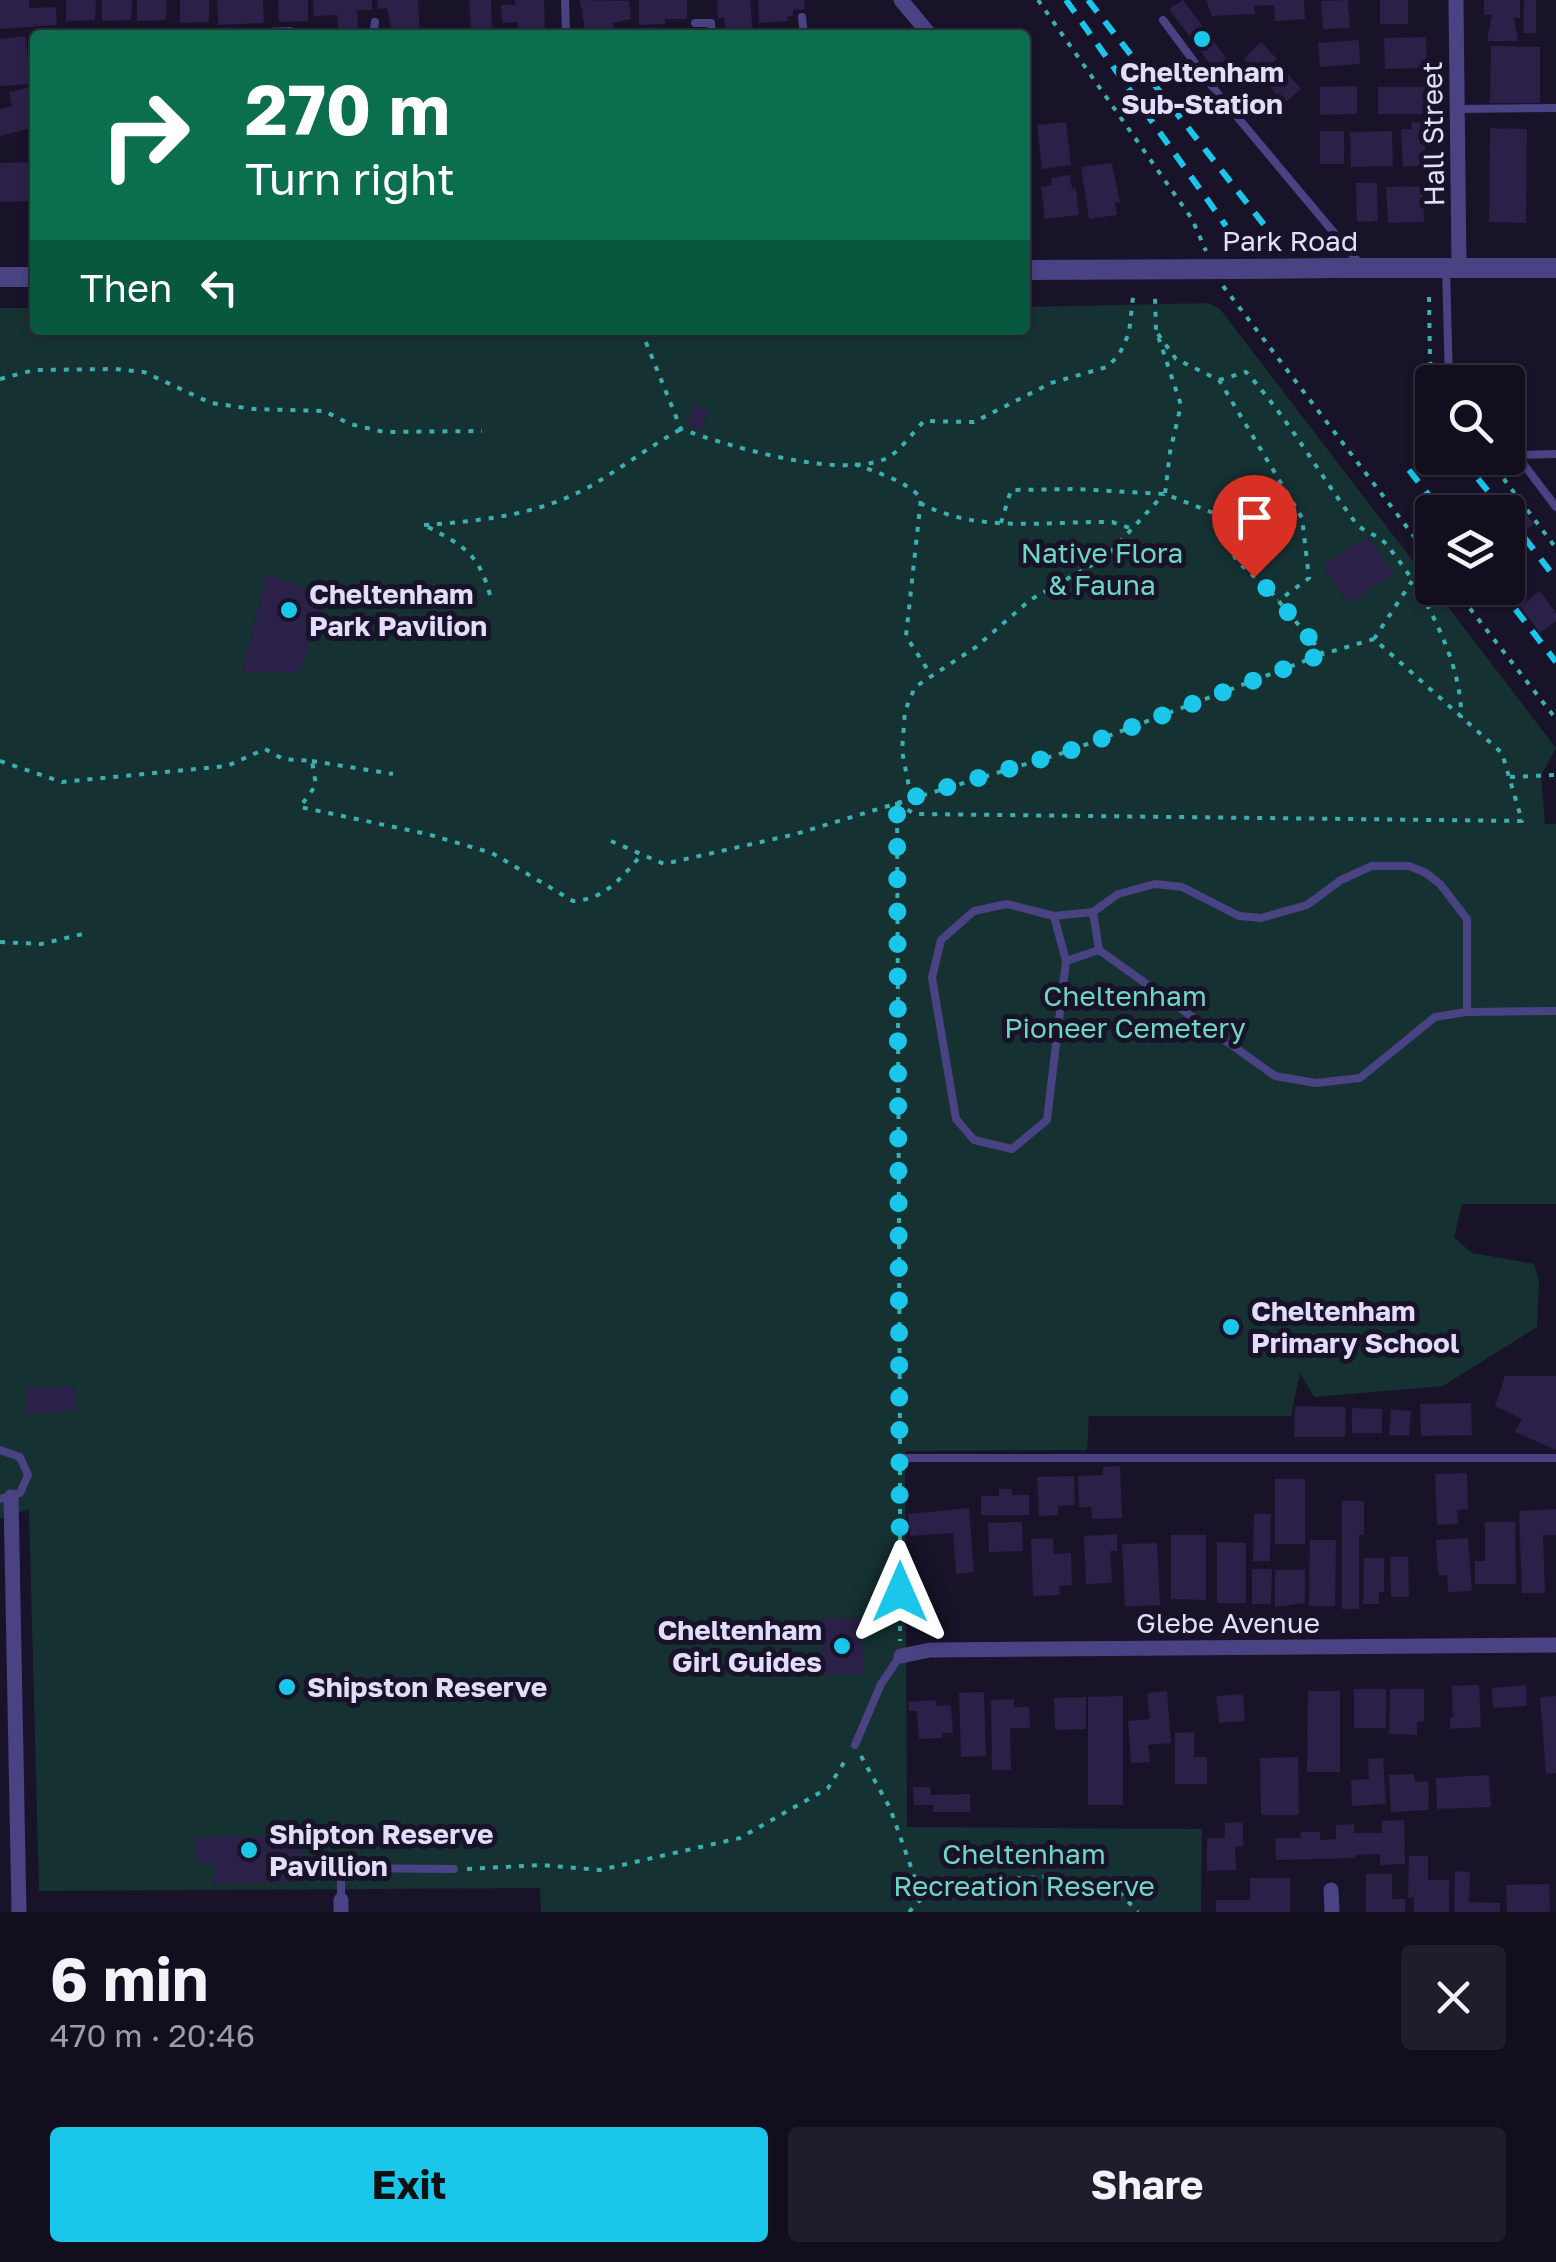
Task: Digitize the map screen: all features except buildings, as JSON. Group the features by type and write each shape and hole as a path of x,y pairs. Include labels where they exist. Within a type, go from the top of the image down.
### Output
{"street":[{"path":"901,0 926,30"},
{"name":"Hall Street","path":"1452,268 1458,109 1456,0"},
{"name":"Park Road","path":"1030,270 1556,268"},
{"path":"0,277 30,277"},
{"path":"6,1498 18,1912"},
{"name":"Glebe Avenue","path":"901,1656 930,1650 1556,1645"},
{"path":"1332,1890 1332,1912"}],"lane":[{"path":"566,0 566,30"},
{"path":"802,17 803,30"},
{"path":"1162,20 1218,94 1363,268"},
{"path":"374,30 376,22"},
{"path":"696,23 711,24 712,30"},
{"path":"1458,109 1556,108"},
{"path":"1449,365 1452,268"},
{"path":"1525,454 1556,454"},
{"path":"1525,470 1556,507"},
{"path":"1054,916 1066,961 1047,1120 1012,1149 974,1140 956,1119 932,978 941,940 974,910 1007,904 1054,916 1093,912 1118,894 1156,884 1182,886 1240,916 1261,918 1307,905 1356,872 1372,866 1409,866 1426,872 1440,884 1467,919 1467,1012"},
{"path":"1093,912 1099,950 1275,1076 1316,1083 1360,1078 1435,1017 1467,1012 1556,1011"},
{"path":"1066,961 1099,950"},
{"path":"0,1450 12,1452 26,1464 26,1485 6,1498"},
{"path":"900,1458 1556,1458"},
{"path":"856,1746 881,1684 901,1656"},
{"path":"341,1906 340,1868 454,1869"}],"path":[{"path":"1038,0 1192,218 1227,295 1415,538"},
{"path":"490,594 483,570 464,546 424,525 481,522 543,507 589,486 681,429 781,459 855,464 886,458 924,422 974,422 1051,383 1107,367 1120,355 1129,333 1133,297"},
{"path":"911,797 902,751 905,711 915,687 976,647 1030,600 1106,557 1165,494 1181,405 1156,330 1156,297"},
{"path":"1429,297 1431,365"},
{"path":"1156,330 1176,359 1219,380 1302,518 1309,578 1278,600"},
{"path":"643,335 681,429"},
{"path":"0,379 34,370 115,368 144,372 211,403 252,409 324,411 350,424 384,432 482,430"},
{"path":"1219,380 1246,372 1271,399 1358,527 1382,540 1412,581 1448,649 1461,718"},
{"path":"855,464 916,492 920,503 906,636 931,676"},
{"path":"1501,475 1556,548"},
{"path":"1001,523 1011,490 1096,489 1165,494 1210,512 1236,561 1278,600 1323,654"},
{"path":"920,503 945,516 971,522 1112,522 1133,529"},
{"path":"611,841 664,864 796,834 1069,751 1323,654 1374,639 1412,581"},
{"path":"1467,605 1556,719"},
{"path":"897,802 914,814 1522,821 1502,753 1374,639"},
{"path":"0,761 62,782 227,766 265,749 283,760 393,774"},
{"path":"312,762 316,786 300,806 492,852 573,901 588,900 614,886 642,854"},
{"path":"1510,776 1556,775"},
{"path":"897,802 901,1656"},
{"path":"0,942 41,944 88,933"},
{"path":"454,1869 540,1865 600,1870 740,1838 828,1788 856,1746 890,1808 922,1898"},
{"path":"909,1912 922,1898 964,1881 1044,1877 1120,1893 1138,1912"}],"green space":[{"path":"1208,303 1220,309 1415,564 1415,605 1447,605 1556,748 1541,776 1545,824 1556,824 1556,1204 1462,1204 1454,1237 1472,1253 1534,1264 1539,1280 1537,1327 1443,1386 1314,1397 1300,1373 1291,1416 1089,1416 1087,1450 905,1451 907,1827 1202,1829 1201,1912 541,1912 540,1888 39,1891 29,1509 0,1519 0,308 30,308 30,335 1030,335 1030,307"}],"railway":[{"path":"1066,0 1226,226"},
{"path":"1088,0 1269,231"},
{"path":"1409,470 1429,495"},
{"path":"1475,475 1491,495"},
{"path":"1525,538 1556,579"},
{"path":"1512,605 1556,662"}],"place":[{"name":"Cheltenham Sub-Station","path":"1202,39"},
{"name":"Cheltenham Park Pavilion","path":"289,610"},
{"name":"Cheltenham Primary School","path":"1231,1327"},
{"name":"Cheltenham Girl Guides","path":"842,1646"},
{"name":"Shipston Reserve","path":"287,1687"},
{"name":"Shipton Reserve Pavillion","path":"249,1850"}],"route":[{"path":"900,1592 897,802 1069,751 1323,654 1254,577"}],"park label":[{"name":"Native Flora & Fauna","path":"1102,569"},
{"name":"Cheltenham Pioneer Cemetery","path":"1125,1012"},
{"name":"Cheltenham Recreation Reserve","path":"1024,1870"}]}
